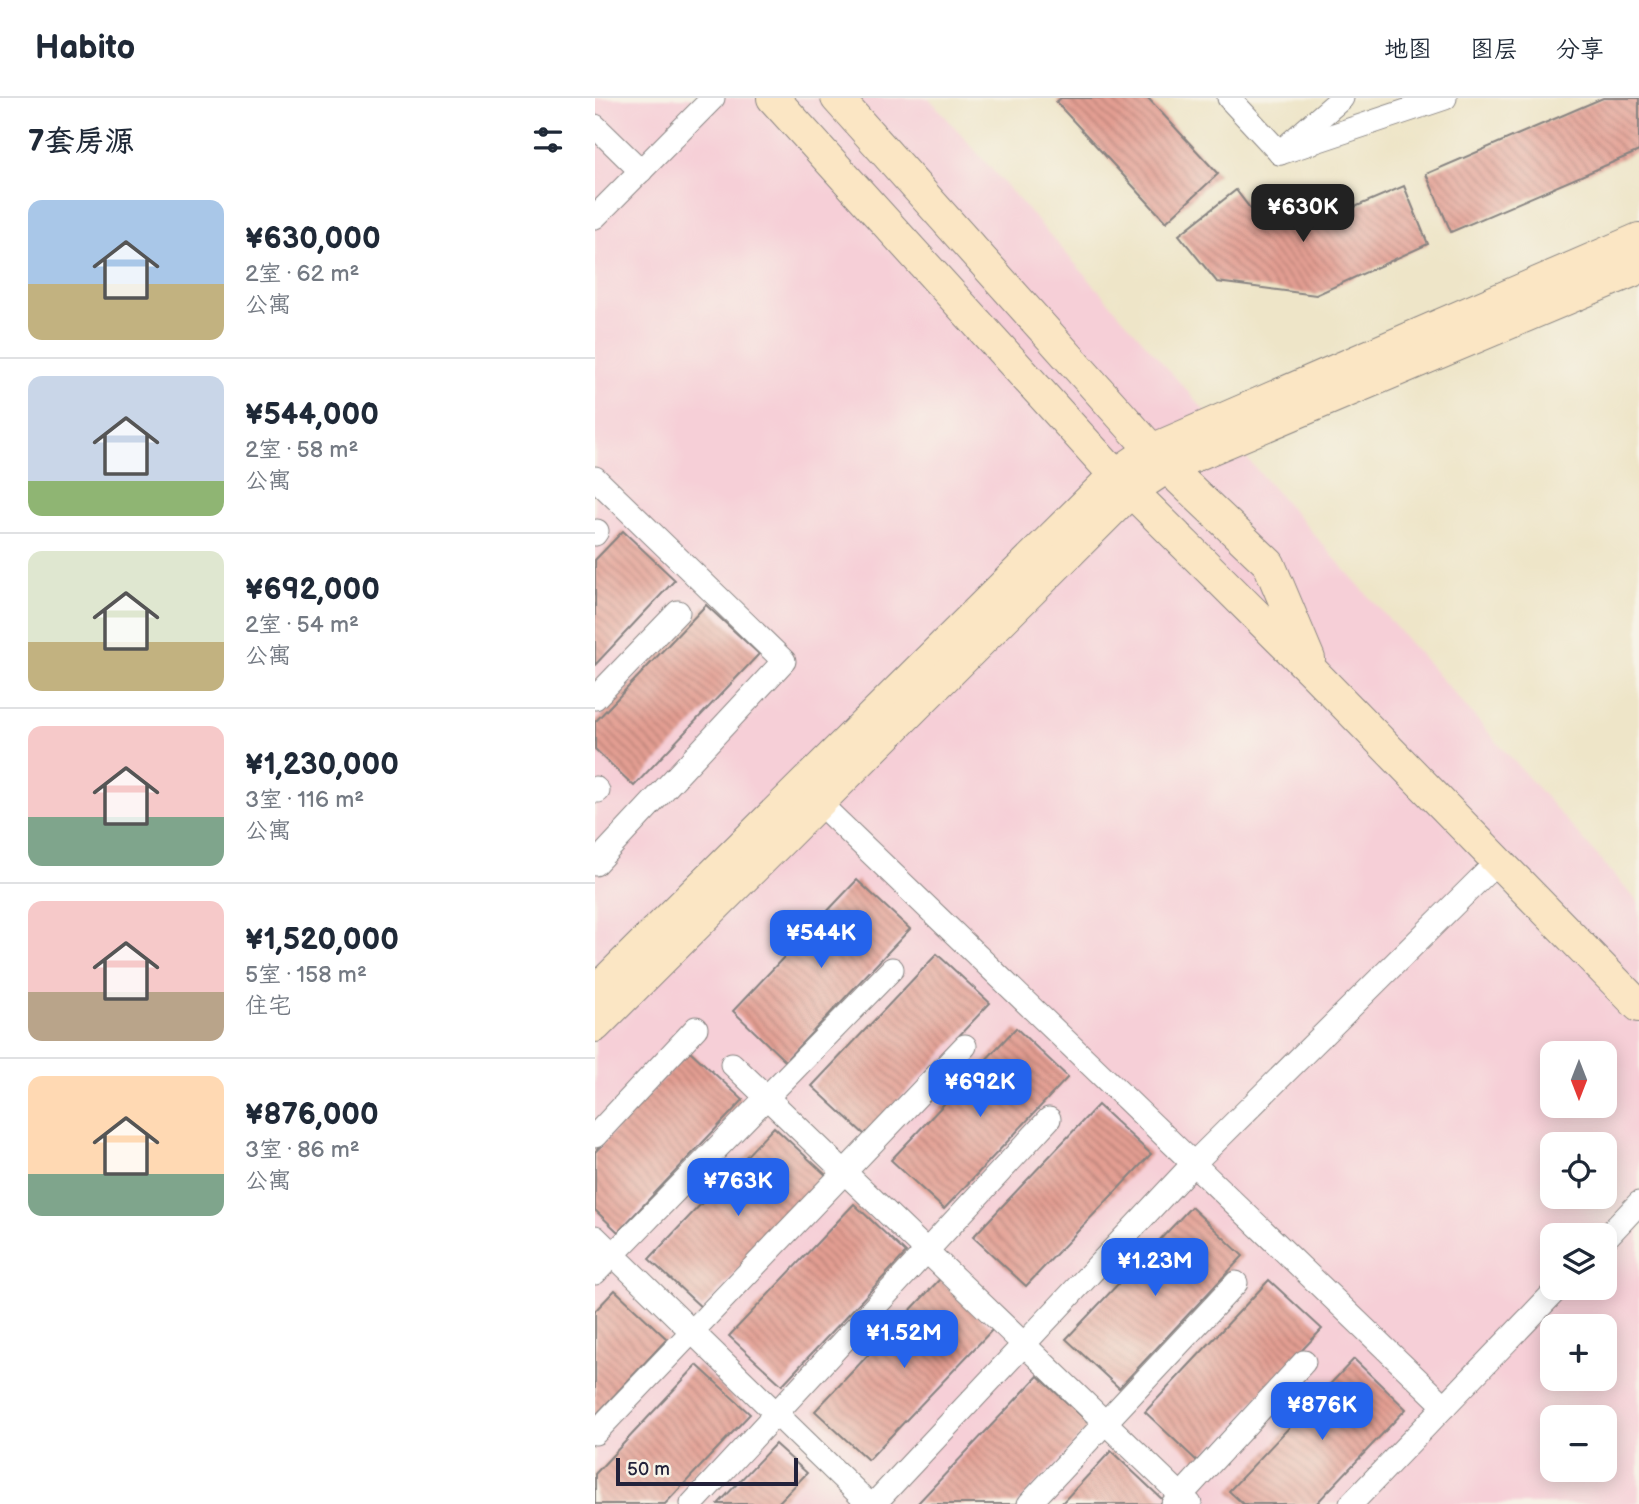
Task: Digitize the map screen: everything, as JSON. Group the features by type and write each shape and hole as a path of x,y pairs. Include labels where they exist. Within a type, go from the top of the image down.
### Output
{"street":[{"path":"595,217 713,98"},
{"path":"773,98 1124,483 1639,1006"},
{"path":"837,98 1159,459 1269,564 1315,674"},
{"path":"1229,98 1280,153"},
{"path":"1280,153 1342,98"},
{"path":"1280,153 1445,98"},
{"path":"595,126 641,171"},
{"path":"595,992 1124,483 1159,459 1639,239"},
{"path":"1159,459 1639,268"},
{"path":"595,478 784,662 595,864"},
{"path":"595,1026 819,803 1124,483"},
{"path":"595,698 678,612"},
{"path":"819,803 1445,1406"},
{"path":"595,1237 871,1504 1193,1164 1497,861"},
{"path":"595,1273 892,969"},
{"path":"595,1136 696,1028"},
{"path":"595,1433 965,1046"},
{"path":"732,1064 1105,1422 1181,1501 1304,1362"},
{"path":"692,1504 1049,1119"},
{"path":"1617,1226 1639,1203"},
{"path":"1029,1504 1236,1283"},
{"path":"1351,1504 1546,1300"}],"shaded area":[{"path":"595,98 929,98 1639,903 1639,1504 595,1504"}],"building":[{"path":"1061,98 1148,98 1218,174 1166,222 1056,102"},
{"path":"1603,98 1639,98 1639,151 1451,232 1426,174"},
{"path":"1404,186 1428,244 1316,295 1217,282 1179,235 1236,190 1256,216 1315,224"},
{"path":"623,531 675,580 595,665 595,560"},
{"path":"706,605 759,654 634,786 595,749 595,722"},
{"path":"857,880 910,929 785,1061 733,1011"},
{"path":"937,954 990,1003 865,1135 812,1086"},
{"path":"1016,1028 1068,1077 944,1209 891,1160"},
{"path":"690,1051 743,1100 618,1232 595,1210 595,1152"},
{"path":"1098,1105 1151,1154 1026,1286 973,1237"},
{"path":"774,1127 827,1176 702,1308 649,1259"},
{"path":"854,1204 906,1253 782,1385 729,1336"},
{"path":"1191,1207 1243,1256 1119,1388 1066,1339"},
{"path":"940,1279 993,1329 868,1460 815,1411"},
{"path":"1269,1280 1322,1329 1197,1461 1145,1412"},
{"path":"615,1290 667,1339 595,1416 595,1311"},
{"path":"1354,1359 1406,1409 1316,1504 1243,1504 1229,1491"},
{"path":"697,1365 750,1414 665,1504 595,1504 595,1474"},
{"path":"1038,1376 1091,1425 1017,1504 917,1504"},
{"path":"775,1444 807,1473 779,1502 781,1504 718,1504"},
{"path":"1111,1451 1164,1501 1160,1504 1061,1504"}]}
